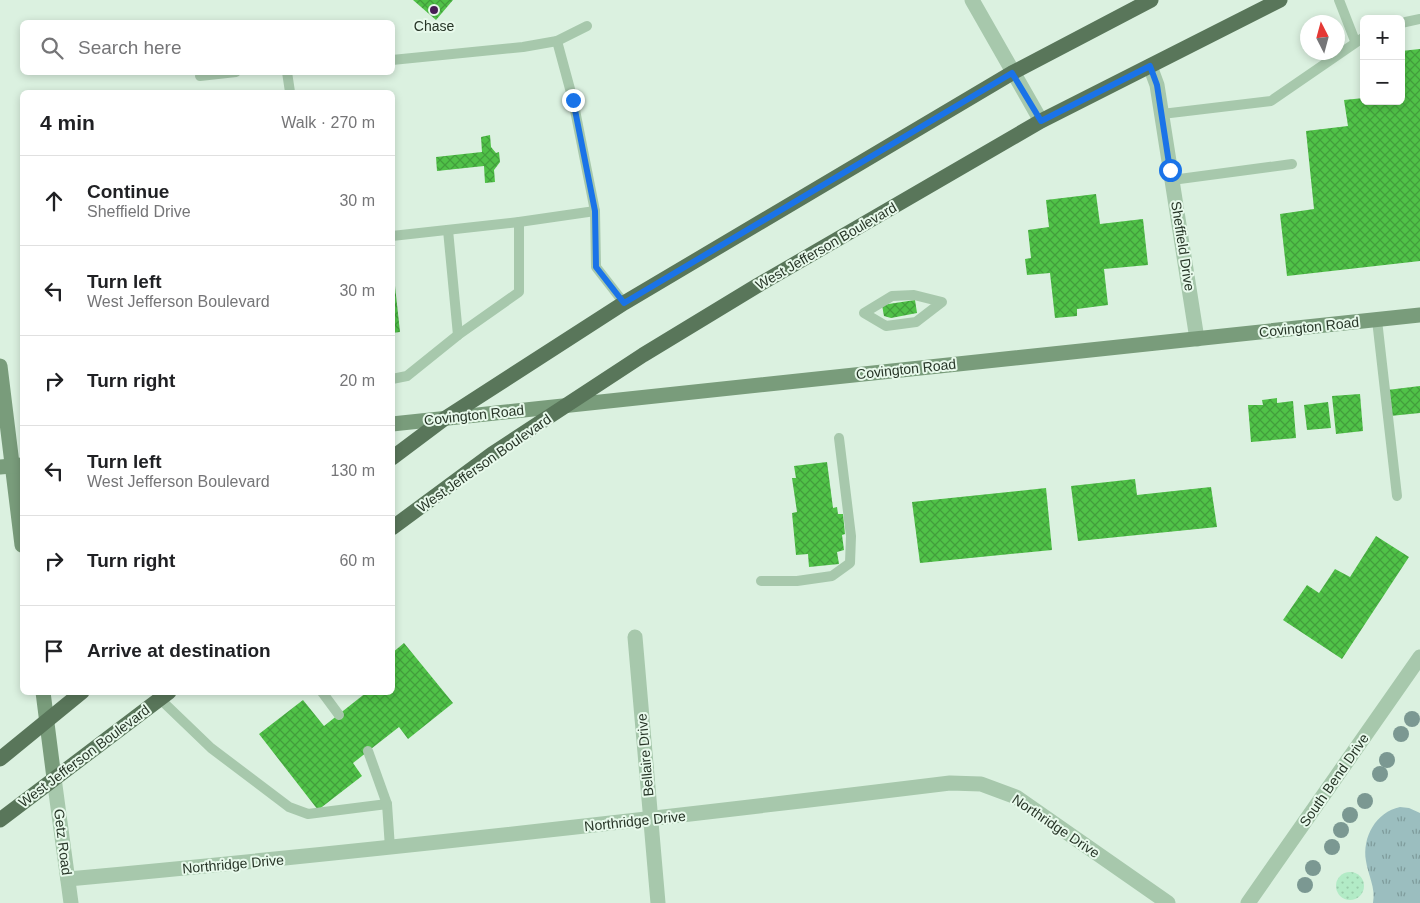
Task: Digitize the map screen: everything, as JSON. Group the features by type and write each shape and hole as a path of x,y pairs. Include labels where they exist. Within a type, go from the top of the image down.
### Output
{"main road":[{"path":"395,456 444,419 624,303 1012,73 1151,0"},
{"name":"West Jefferson Boulevard","path":"395,526 492,454 651,350 1041,121 1280,0"},
{"name":"Covington Road","path":"395,424 1420,315"},
{"path":"0,366 20,531"},
{"name":"Getz Road","path":"43,695 54,778"},
{"path":"0,759 46,719 78,695"},
{"name":"West Jefferson Boulevard","path":"0,820 165,696"}],"street":[{"path":"972,0 1041,121"},
{"name":"Sheffield Drive","path":"1150,66 1157,85 1162,114 1197,339"},
{"name":"Bellaire Drive","path":"635,637 658,903"},
{"name":"South Bend Drive","path":"1248,903 1420,657"},
{"name":"Getz Road","path":"54,778 71,903"},
{"name":"Northridge Drive","path":"68,879 390,848 650,820 950,783 981,784 1016,797 1168,903"}],"lane":[{"path":"1162,114 1271,100 1359,39 1339,0"},
{"path":"1405,22 1420,19"},
{"path":"395,60 523,47 557,41 587,26"},
{"path":"557,41 573,100 595,211 596,267 624,303"},
{"path":"200,76 209,75"},
{"path":"287,75 290,90"},
{"path":"1172,180 1292,164"},
{"path":"395,236 519,222 595,211"},
{"path":"395,378 407,376 458,335 520,292 519,222"},
{"path":"448,230 458,335"},
{"path":"914,294 942,302 916,322 886,326 864,313 892,296 914,294"},
{"path":"1377,320 1397,496"},
{"path":"761,581 797,581 832,576 850,563 851,536 839,438"},
{"path":"324,695 339,715"},
{"path":"165,696 211,748 289,807 308,814 388,804"},
{"path":"368,751 388,804 390,848"}],"green space":[{"path":"1400,807 1409,808 1420,813 1420,903 1373,903 1373,887 1366,861 1366,843 1372,827 1378,820 1384,814"}],"sand":[{"path":"1350,872 1360,876 1364,886 1360,896 1350,900 1340,896 1336,886 1340,876"}],"building":[{"name":"Chase","path":"413,0 453,0 436,20"},
{"path":"1420,49 1420,261 1287,276 1280,214 1314,209 1306,131 1348,126 1344,100 1360,98 1360,105 1405,105 1405,51"},
{"path":"490,135 491,147 496,153 499,152 500,162 494,170 495,182 485,183 484,166 437,171 436,157 482,152 481,137"},
{"path":"1096,194 1100,224 1143,219 1148,265 1104,269 1108,305 1077,309 1077,316 1055,318 1050,273 1027,275 1025,259 1031,258 1028,230 1049,227 1046,200"},
{"path":"395,286 400,332 395,333"},
{"path":"915,300 917,313 891,318 884,316 882,305"},
{"path":"1420,386 1420,413 1390,416 1387,390"},
{"path":"1360,394 1363,431 1336,434 1332,396"},
{"path":"1277,398 1277,403 1293,401 1296,438 1251,442 1248,405 1263,405 1262,400"},
{"path":"1328,402 1331,428 1307,430 1304,405"},
{"path":"827,462 833,508 837,507 838,514 843,514 845,534 842,535 844,550 837,552 839,564 809,567 808,554 796,555 792,513 797,512 792,478 796,478 794,466"},
{"path":"1135,479 1137,495 1211,487 1217,527 1078,541 1071,486"},
{"path":"1046,488 1052,550 920,563 912,502"},
{"path":"1376,536 1409,557 1342,659 1283,620 1307,585 1319,593 1335,569 1350,577"},
{"path":"404,643 453,703 408,739 399,727 353,763 362,776 318,810 259,734 303,700 324,726 363,695 395,695 395,650"}],"place":[{"name":"Chase","path":"434,10"}],"route":[{"path":"573,100 595,211 596,267 624,303 1012,73 1041,121 1150,66 1157,85 1170,170"}]}
